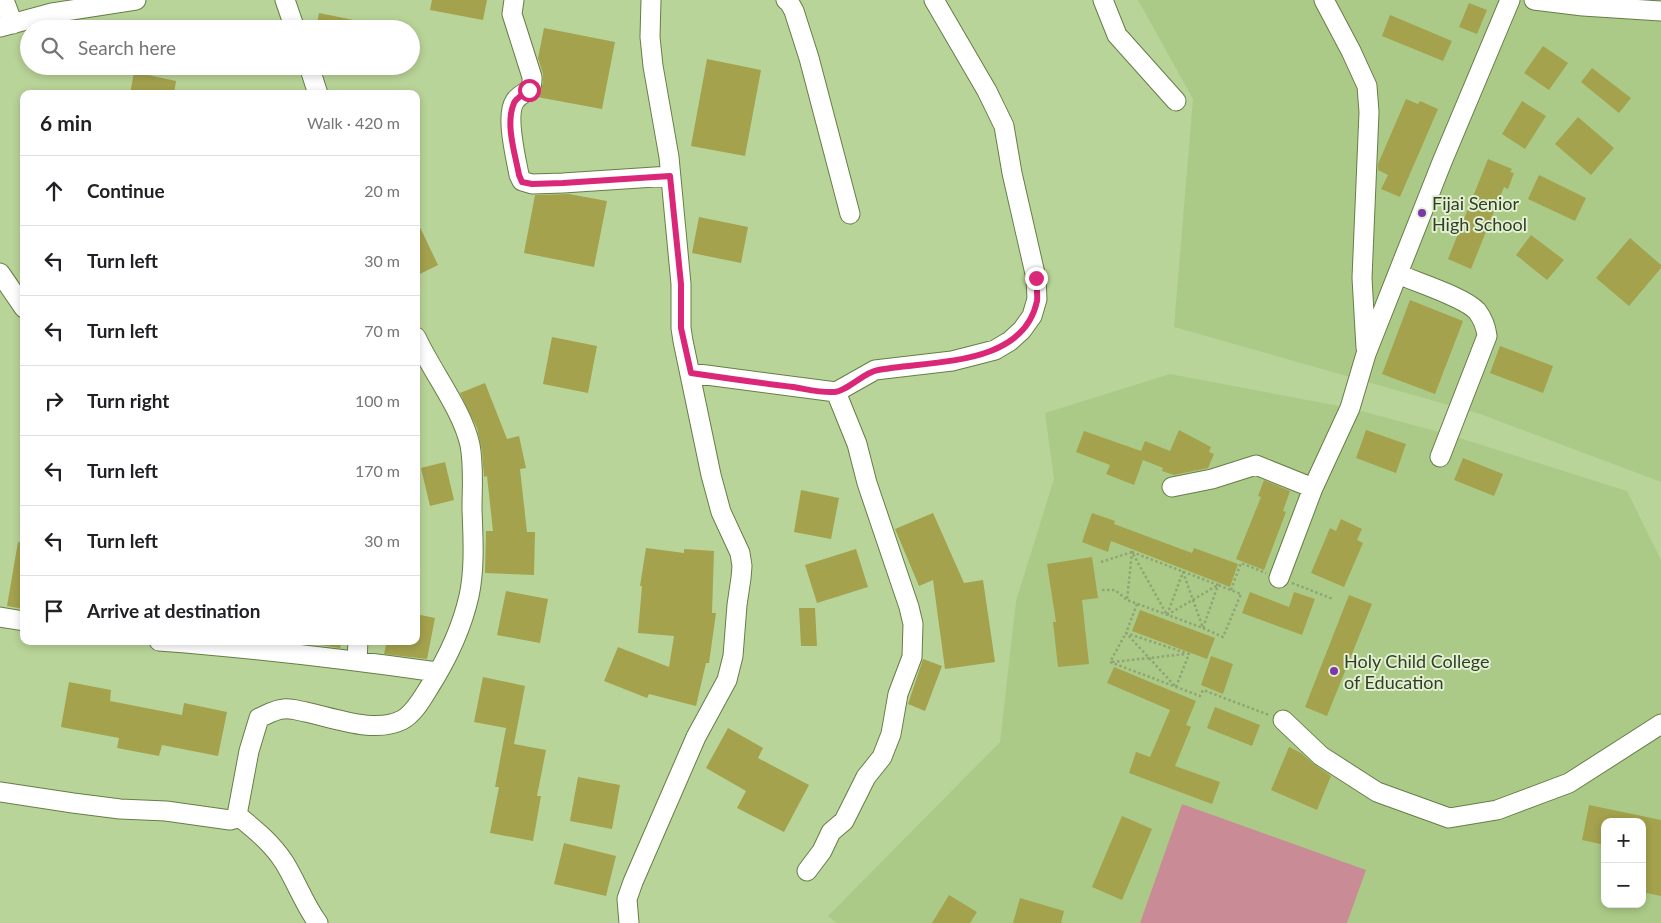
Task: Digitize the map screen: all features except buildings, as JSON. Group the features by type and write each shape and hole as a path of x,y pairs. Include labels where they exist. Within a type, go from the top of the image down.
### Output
{"street":[{"path":"4,0 6,26 20,22"},
{"path":"27,20 52,13 136,0"},
{"path":"285,0 292,20"},
{"path":"514,0 512,14 532,82 529,90 514,101 511,116 510,127 522,182 532,184 563,183 670,176"},
{"path":"629,923 627,899 633,882 696,737 727,680 733,656 742,566 740,554 721,512 701,430 681,328 681,284 670,176 650,37 651,0"},
{"path":"786,0 794,11 809,58 850,214"},
{"path":"691,373 836,392 875,370 952,361 995,350 1010,341 1022,330 1032,316 1037,299 1036,278 1012,173 1004,126 987,91 934,0"},
{"path":"1103,0 1116,35 1176,100"},
{"path":"1324,0 1367,86 1369,112 1362,278 1366,354"},
{"path":"1279,578 1313,488 1350,408 1366,354 1442,162 1510,0"},
{"path":"1534,0 1584,6 1661,11"},
{"path":"312,75 317,90"},
{"path":"0,273 20,302"},
{"path":"1398,274 1455,297 1476,310 1486,325 1487,336 1483,349 1440,457"},
{"path":"0,792 120,809 166,810 230,820 234,819 237,815 249,750 259,718 283,709 326,716 350,723 386,726 404,720 420,702 438,672 460,624 470,595 472,564 472,468 470,444 462,421 420,345"},
{"path":"807,871 822,851 831,832 844,821 866,777 882,757 891,734 897,705 896,698 912,657 914,640 913,624 901,581 867,483 857,444 836,392"},
{"path":"1172,487 1212,479 1256,465 1313,488"},
{"path":"0,617 20,620"},
{"path":"213,645 438,672"},
{"path":"357,661 358,645"},
{"path":"1283,720 1321,756 1377,792 1448,818 1497,810 1569,783 1661,724"},
{"path":"237,815 267,839 284,862 297,889 318,923"}],"path":[{"path":"1127,600 1132,552"},
{"path":"1132,552 1168,615"},
{"path":"1101,562 1132,552 1241,594 1223,637 1127,600 1115,590 1102,590"},
{"path":"1183,572 1203,628"},
{"path":"1168,615 1183,572"},
{"path":"1168,615 1218,585"},
{"path":"1203,628 1218,585"},
{"path":"1110,662 1126,633 1137,604"},
{"path":"1126,633 1189,654"},
{"path":"1126,633 1176,687"},
{"path":"1110,662 1189,654"},
{"path":"1176,687 1189,654"},
{"path":"1110,662 1200,696 1203,690 1283,720"}],"shaded area":[{"name":"Fijai Senior High School","path":"1138,0 1661,0 1661,482 1480,414 1174,327 1193,99"},
{"name":"Holy Child College of Education","path":"1170,374 1350,408 1447,434 1627,491 1661,560 1661,923 837,923 828,916 1000,742 1016,601 1054,479 1045,413"},
{"path":"1182,804 1366,870 1347,923 1140,923"}],"place":[{"name":"Fijai Senior High School","path":"1422,213"},
{"name":"Holy Child College of Education","path":"1334,671"}],"route":[{"path":"529,90 514,101 510,127 522,182 532,184 563,183 670,176 681,284 681,328 691,373 732,380 836,392 875,370 952,361 975,356 995,350 1010,341 1022,330 1032,316 1037,299 1036,278"}]}
